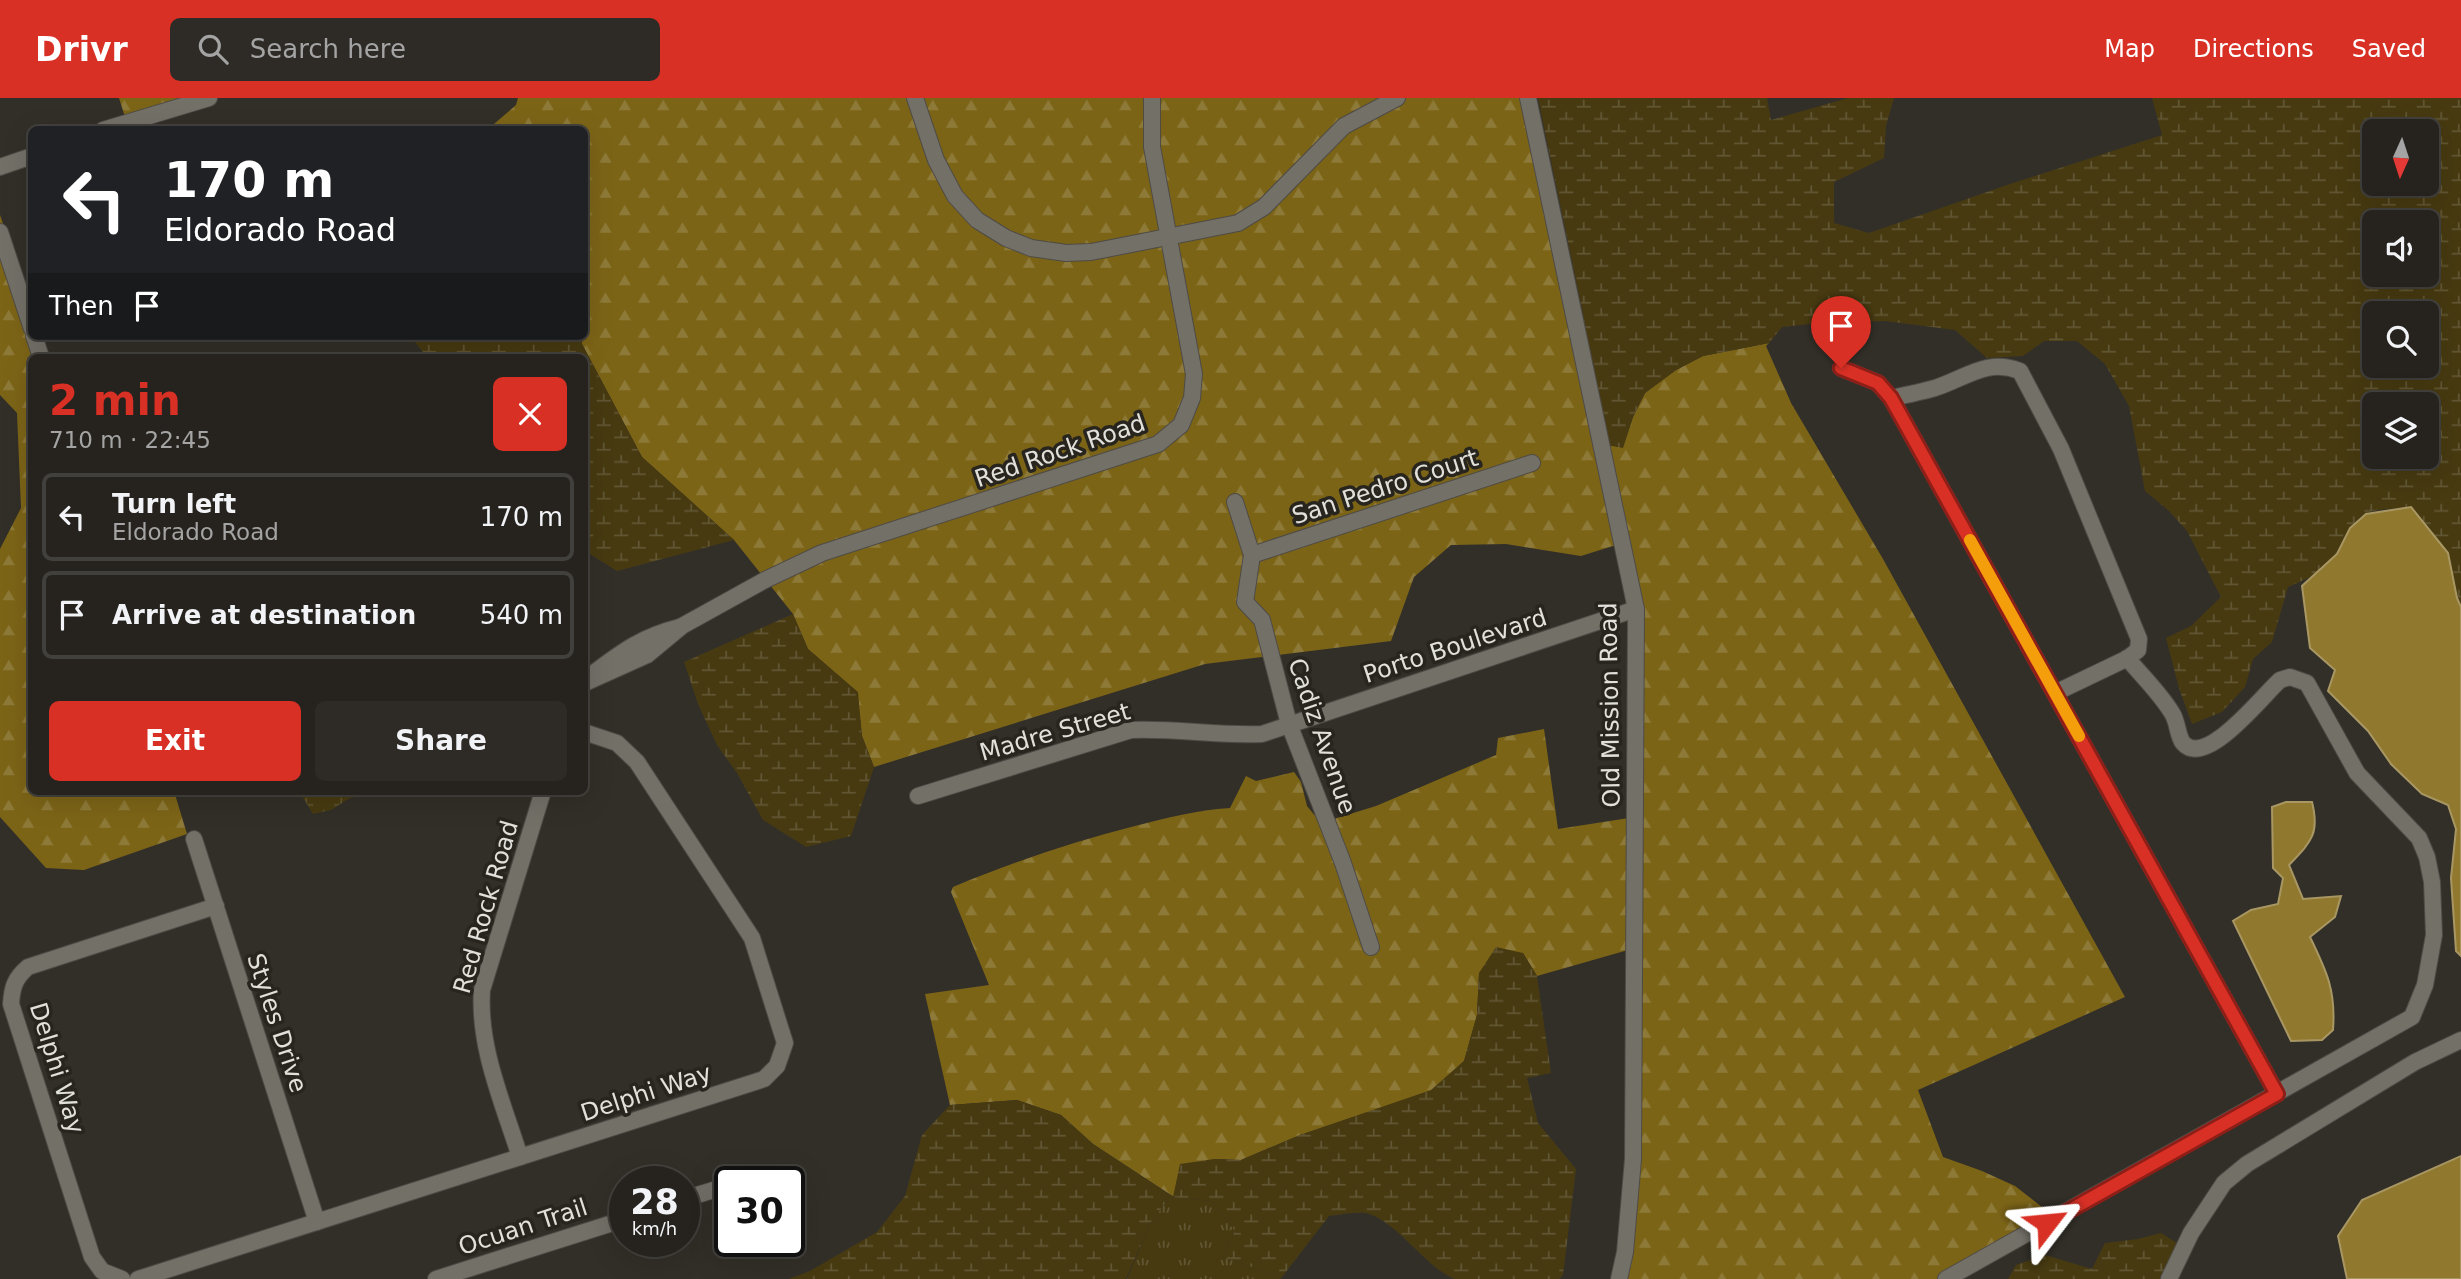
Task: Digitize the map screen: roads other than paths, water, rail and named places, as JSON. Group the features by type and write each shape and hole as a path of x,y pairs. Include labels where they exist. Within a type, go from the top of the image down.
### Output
{"street":[{"path":"116,126 208,98"},
{"path":"915,98 936,160 955,196 977,220 1006,238 1031,247 1066,253 1091,251 1238,223 1264,207 1344,126 1398,98"},
{"name":"Red Rock Road","path":"588,680 593,673 635,652 656,633 682,626 765,580 822,553 1158,444 1181,425 1192,398 1194,374 1152,147 1152,98"},
{"name":"Old Mission Road","path":"1528,98 1636,609 1633,1159 1625,1252 1619,1279"},
{"path":"0,167 28,157"},
{"path":"0,232 28,317"},
{"path":"1891,398 1935,388 1987,367 2006,365 2020,371 2061,449 2139,639 2138,650 2127,658 2054,693"},
{"path":"1841,368 1878,383 1891,398 2277,1094"},
{"name":"San Pedro Court","path":"1252,555 1532,463"},
{"name":"Cadiz Avenue","path":"1235,502 1252,555 1245,603 1262,620 1289,724 1343,863 1371,947"},
{"name":"Porto Boulevard","path":"1289,724 1636,609"},
{"path":"1946,1279 2412,1017 2425,985 2434,935 2432,882 2427,857 2418,838 2357,773 2308,683 2290,677 2280,680 2222,737 2201,749 2188,747 2180,737 2173,714 2127,658"},
{"name":"Madre Street","path":"918,796 1131,730 1166,728 1237,736 1262,734 1289,724"},
{"name":"Delphi Way","path":"138,1279 764,1079 778,1066 785,1043 752,938 637,762 617,743 588,733"},
{"name":"Red Rock Road","path":"520,1157 486,1046 481,1013 482,990 541,795"},
{"name":"Styles Drive","path":"194,839 317,1222"},
{"name":"Delphi Way","path":"122,1279 102,1271 92,1257 12,1004 12,987 18,975 28,967 216,906"},
{"path":"2169,1279 2191,1233 2224,1183 2247,1164 2415,1062 2461,1040"},
{"name":"Ocuan Trail","path":"436,1279 609,1224"}]}
